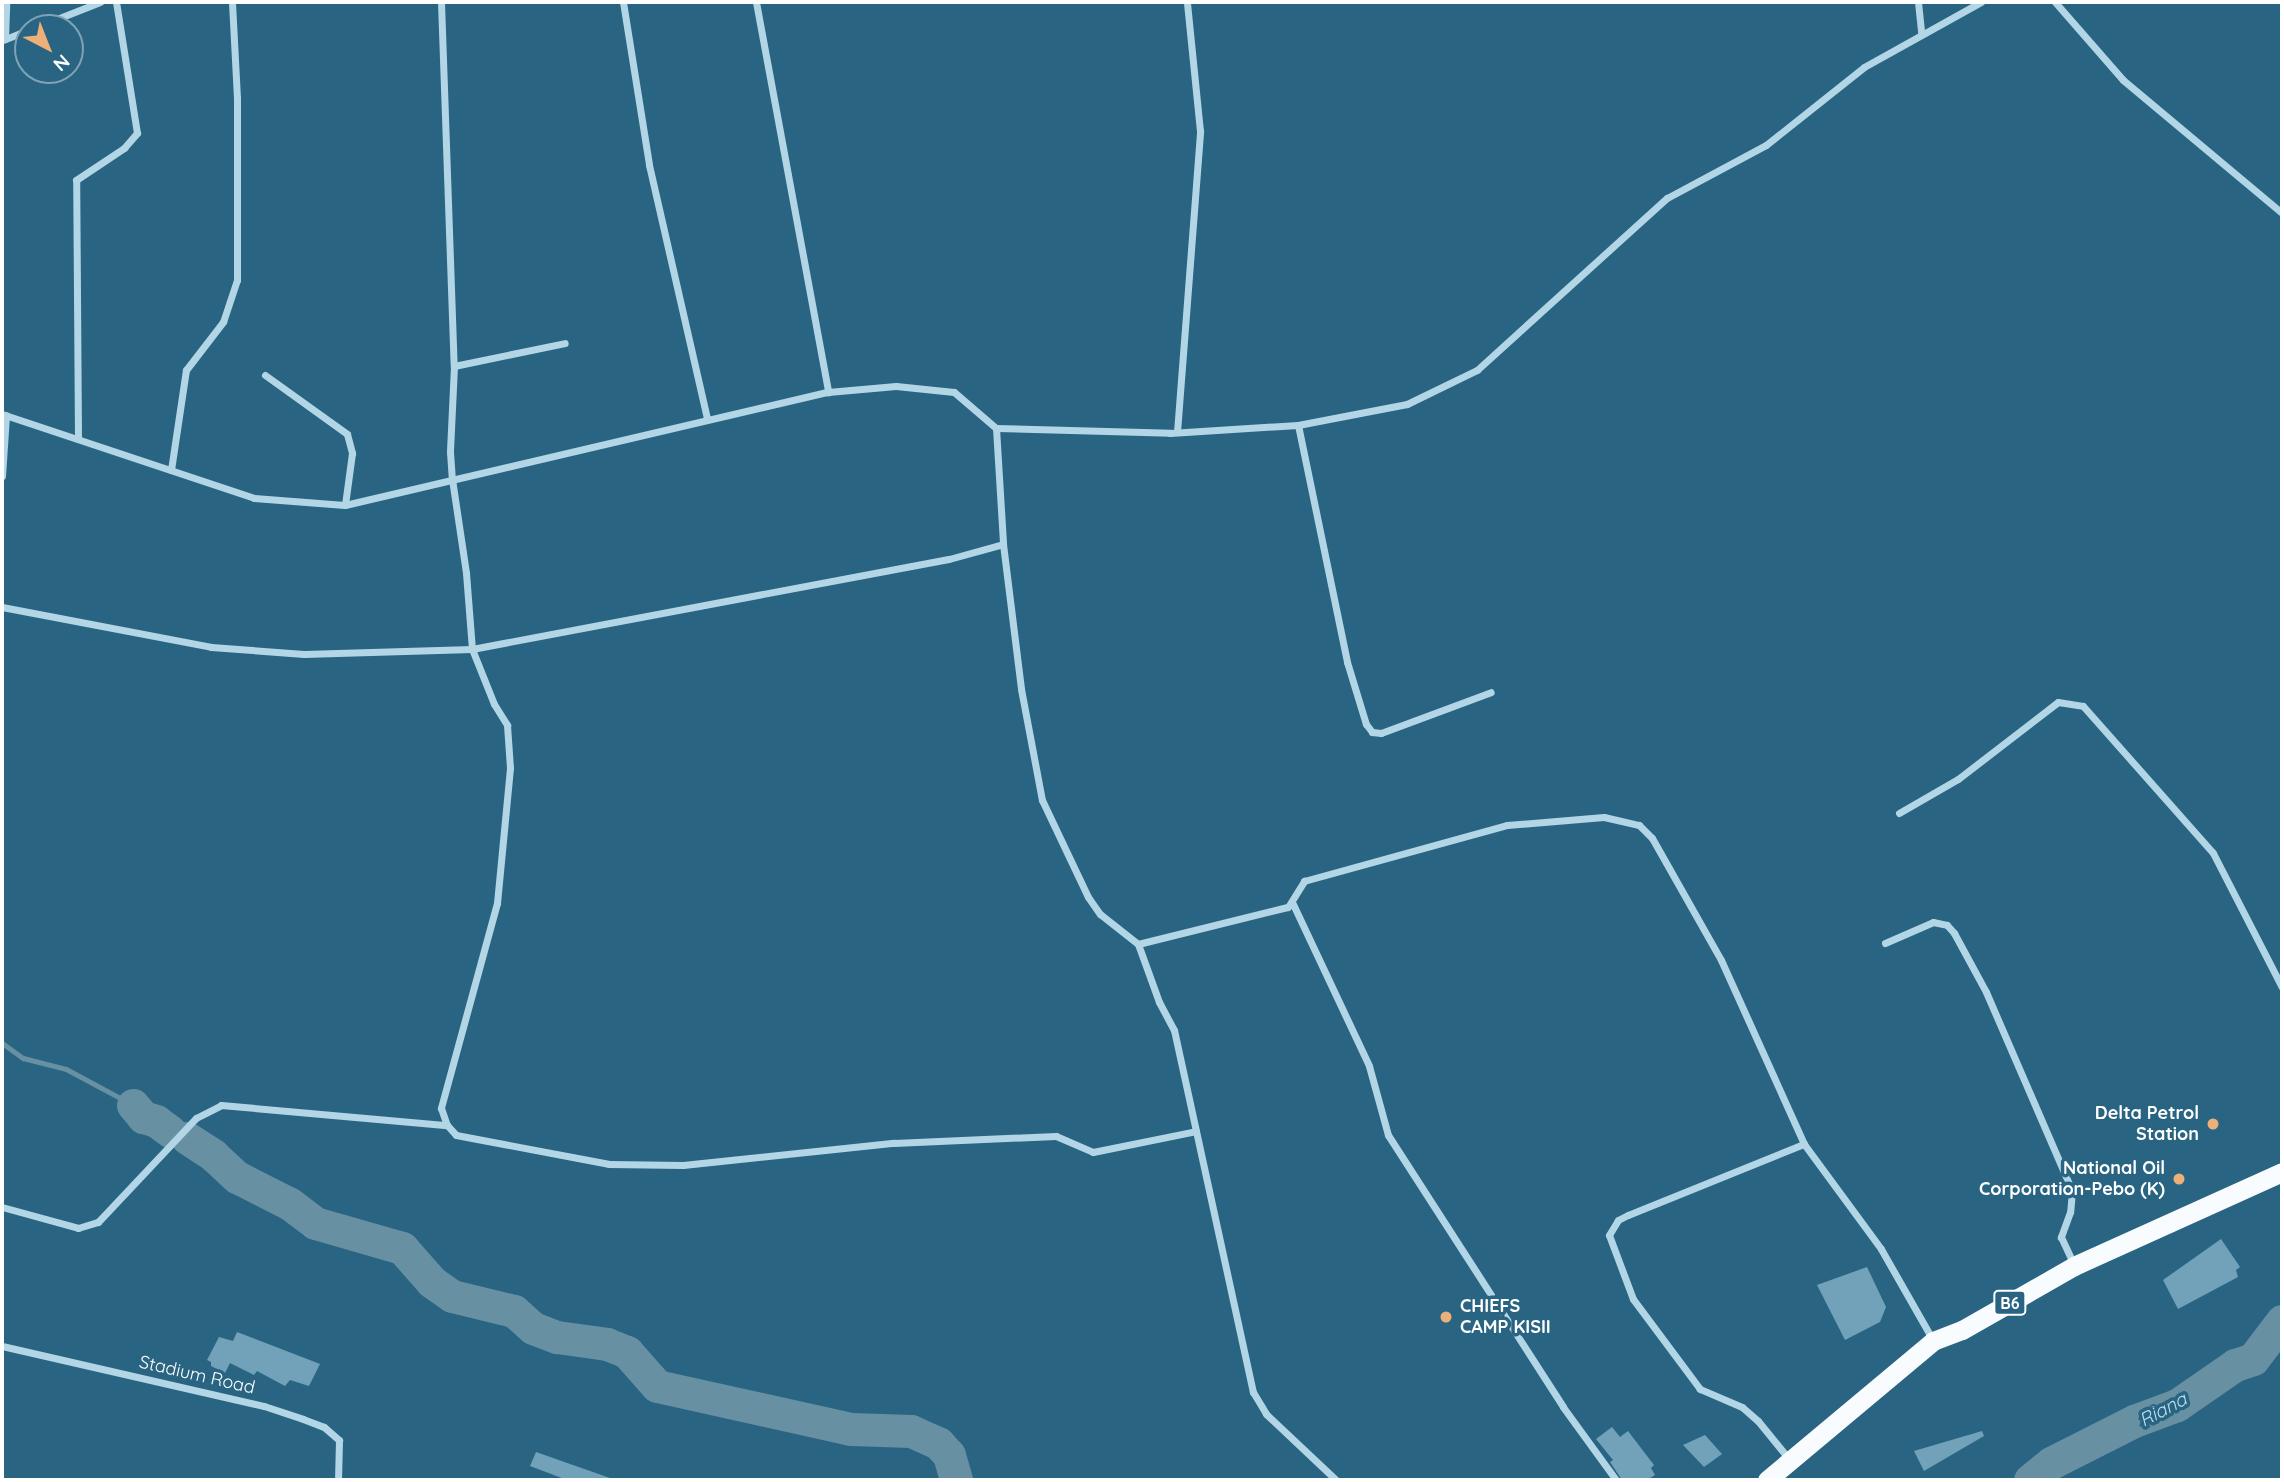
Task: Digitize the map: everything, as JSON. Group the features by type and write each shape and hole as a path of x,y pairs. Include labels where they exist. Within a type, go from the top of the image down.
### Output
{"highway":[{"name":"B6","path":"1767,1480 1933,1341 1962,1330 2074,1266 2282,1172"}],"street":[{"path":"4,40 6,2"},
{"path":"70,14 100,2"},
{"path":"78,438 76,180 124,148 137,133 116,2"},
{"path":"172,470 186,370 223,322 237,280 237,98 232,2"},
{"path":"441,2 454,366 450,452 452,479 466,573 472,649 494,704 507,725 510,768 497,903 441,1108 447,1125 456,1135 609,1164 683,1165 894,1143 1056,1136 1093,1152 1196,1131"},
{"path":"623,2 649,164 707,419"},
{"path":"756,2 828,392"},
{"path":"1177,432 1200,131 1187,2"},
{"path":"1918,2 1921,33"},
{"path":"2,476 4,414 254,498 345,505 828,392 896,386 954,392 996,428 1177,432 1298,425 1407,404 1477,369 1667,198 1766,145 1864,67 1981,2"},
{"path":"2055,2 2123,80 2282,214"},
{"path":"454,366 565,344"},
{"path":"265,374 347,434 352,453 345,505"},
{"path":"1298,425 1347,663 1366,724 1373,732 1381,733 1491,692"},
{"path":"996,428 1003,544 1021,689 1041,800 1088,897 1100,914 1138,944 1159,1002 1174,1030 1252,1392 1266,1414 1336,1480"},
{"path":"2,607 211,647 304,654 472,649 949,559 1003,544"},
{"path":"1899,813 1979,764 2058,702 2083,706 2213,852 2282,987"},
{"path":"1138,944 1278,909 1292,902 1304,881 1507,825 1604,817 1639,825 1652,838 1721,960 1804,1144 1881,1249 1933,1341"},
{"path":"1292,902 1369,1066 1388,1135 1563,1407 1616,1480"},
{"path":"1885,943 1933,922 1947,925 1954,933 1986,992 2072,1191 2070,1212 2060,1237 2074,1266"},
{"path":"2,1207 78,1228 98,1222 196,1118 220,1105 447,1125"},
{"path":"1789,1459 1742,1406 1700,1389 1633,1299 1609,1235 1618,1220 1628,1215 1804,1144"},
{"name":"Stadium Road","path":"2,1346 264,1406 324,1427 338,1440 338,1480"}],"water":[{"path":"911,1428 941,1442 952,1457 959,1480 952,1480 941,1450 910,1434 888,1435 858,1429"}],"building":[{"path":"2221,1239 2240,1267 2236,1270 2238,1277 2178,1309 2163,1280"},
{"path":"1867,1267 1886,1307 1880,1322 1845,1340 1817,1285"},
{"path":"237,1332 320,1364 309,1386 290,1380 285,1386 257,1371 254,1375 230,1363 225,1373 211,1366 211,1362 207,1360 219,1337 233,1341"},
{"path":"1612,1427 1620,1437 1628,1431 1654,1465 1651,1468 1655,1475 1647,1480 1622,1480 1610,1462 1613,1460 1596,1439"},
{"path":"1982,1431 1984,1436 1924,1471 1914,1451"},
{"path":"1705,1435 1722,1454 1704,1467 1683,1445"},
{"path":"536,1452 610,1478 567,1480 530,1466"}],"waterway":[{"path":"2,1043 23,1058 66,1069 133,1105"},
{"path":"133,1105 143,1117 156,1121 170,1131"},
{"path":"187,1138 213,1155 237,1177 290,1204 315,1223 402,1248 432,1282 452,1296 514,1311 533,1328 557,1337 607,1344 627,1352 657,1386 851,1429 911,1431 938,1443 949,1455 956,1480"},
{"name":"Riana","path":"2030,1480 2051,1463 2134,1421 2177,1405 2235,1365 2253,1359 2282,1321"}],"place":[{"name":"Delta Petrol Station","path":"2213,1124"},
{"name":"National Oil Corporation-Pebo (K)","path":"2179,1179"},
{"name":"CHIEFS CAMP KISII","path":"1446,1317"}]}
